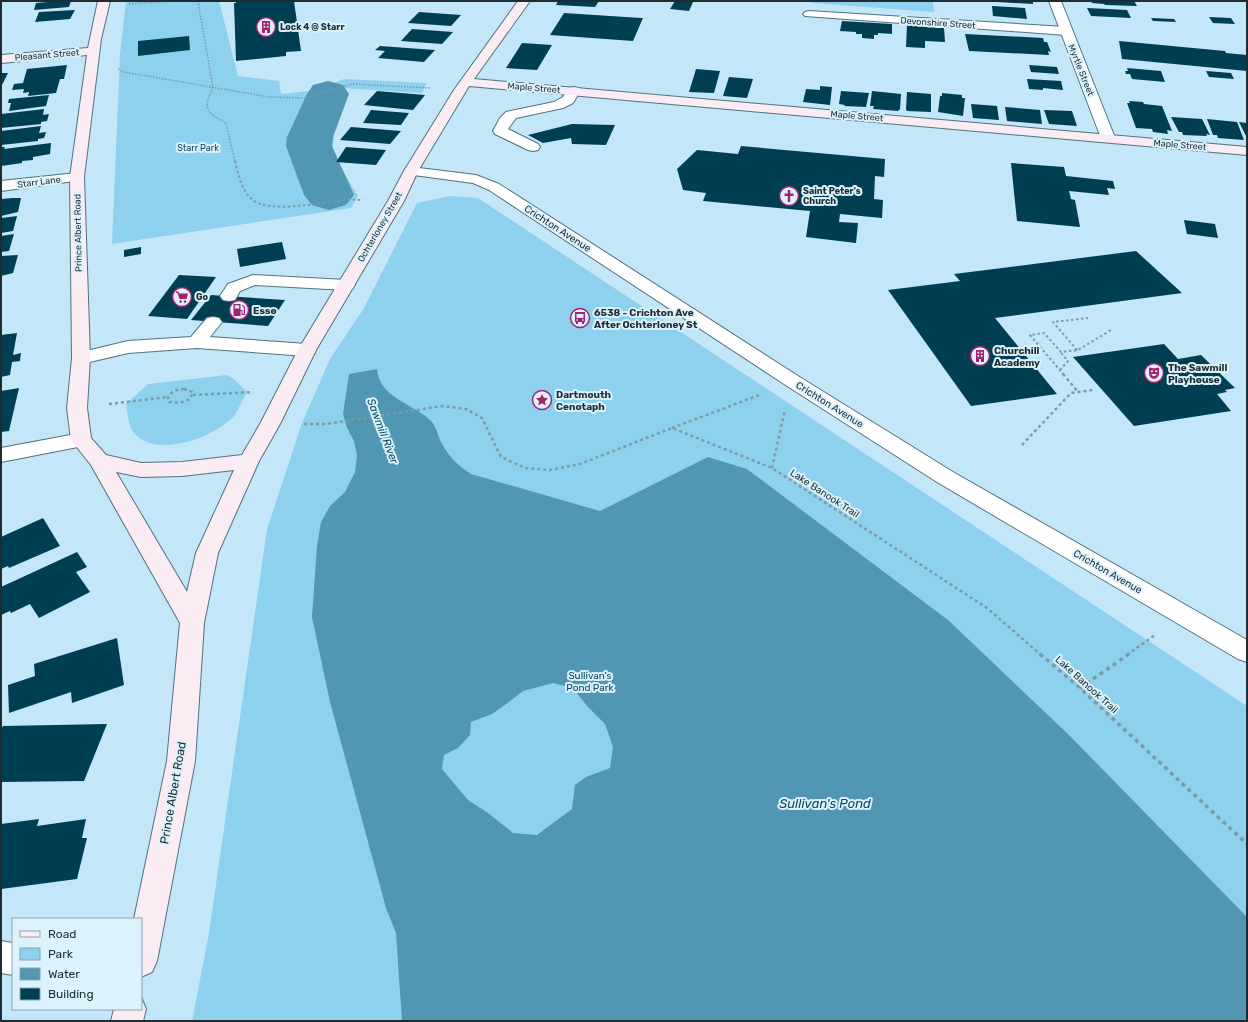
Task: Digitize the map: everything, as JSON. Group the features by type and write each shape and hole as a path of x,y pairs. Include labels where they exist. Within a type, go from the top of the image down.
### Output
{"main road":[{"name":"Ochterloney Street","path":"249,461 270,424 307,350 396,201 411,171 464,86 524,1"},
{"name":"Prince Albert Road","path":"81,440 77,408 81,358 77,177 93,55 103,4"},
{"name":"Pleasant Street","path":"1,59 93,55"},
{"name":"Maple Street","path":"464,86 574,91 1247,151"},
{"path":"81,440 98,460 192,623"},
{"path":"98,460 141,470 182,469 249,461"},
{"name":"Prince Albert Road","path":"142,956 181,761 192,623 207,553 249,461"},
{"path":"127,1021 130,1010"}],"street":[{"name":"Myrtle Street","path":"1056,1 1066,31 1108,138"},
{"name":"Devonshire Street","path":"810,14 1066,31"},
{"path":"533,147 500,131 505,121 511,115 558,105 568,100 574,91"},
{"name":"Crichton Avenue","path":"411,171 476,179 494,187 791,380 945,477 1184,614 1247,652"},
{"name":"Starr Lane","path":"1,186 77,177"},
{"path":"228,296 234,288 254,280 346,285"},
{"path":"197,342 213,322"},
{"path":"81,358 128,347 197,342 307,350"},
{"path":"1,455 81,440"},
{"path":"1,957 12,959"}],"path":[{"path":"103,4 171,1"},
{"path":"198,1 213,88 209,96 207,108 211,115 226,123 234,161 245,189 253,201 271,206 288,207 344,199 396,201"},
{"path":"93,55 124,72 213,88 291,99 308,97 339,86 352,84 464,86"},
{"path":"1078,350 1053,322 1088,318"},
{"path":"1061,352 1078,350 1110,330"},
{"path":"1060,370 1068,361 1061,352 1044,333 1030,335 1078,392"},
{"path":"326,424 442,406 466,409 482,418 502,457 525,468 550,470 580,464 760,396 791,380"},
{"path":"772,468 791,380"},
{"path":"77,408 168,397 175,390 191,390 193,395"},
{"path":"1022,445 1071,393 1093,390"},
{"path":"193,395 286,391"},
{"path":"168,397 169,402 178,404 190,400 193,395"},
{"name":"Lake Banook Trail","path":"672,428 772,468 987,608 1080,688 1247,844"},
{"path":"1080,688 1184,614"}],"green space":[{"name":"Starr Park","path":"126,1 219,1 238,76 279,81 281,94 318,90 344,79 427,83 422,93 340,88 332,153 358,196 351,208 112,244 120,54"},
{"path":"812,1 933,1 934,12 812,3"},
{"name":"Sullivan's Pond","path":"450,196 478,198 1247,706 1247,1021 192,1021 209,933 267,529 302,423 330,359 364,308 417,203"},
{"path":"227,375 233,378 247,392 234,416 214,431 186,442 172,445 158,445 146,442 133,432 129,421 126,404 148,384"}],"water":[{"name":"Sullivan's Pond","path":"377,369 379,379 383,386 390,393 422,413 431,421 435,426 443,446 457,464 471,474 600,511 708,457 747,469 948,620 1069,735 1247,917 1247,1021 402,1021 396,933 386,908 330,702 312,617 317,546 321,522 330,506 345,492 355,472 357,455 354,441 347,428 343,414 349,374","holes":["553,683 573,688 587,706 605,724 613,747 610,768 586,777 575,785 572,809 537,835 513,833 488,813 468,800 442,769 444,755 458,748 470,735 471,722 492,714 523,691"]}],"building":[{"path":"71,1 69,7 34,10 36,3"},
{"name":"Lock 4 @ Starr","path":"236,1 294,1 301,51 286,52 286,56 236,61 234,3 236,3"},
{"path":"558,1 599,1 595,7 556,5"},
{"path":"675,1 693,2 689,11 670,9"},
{"path":"1033,1 1033,4 997,2"},
{"path":"1091,1 1134,1 1137,6 1105,5 1092,3"},
{"path":"992,6 1025,8 1027,19 993,16"},
{"path":"1087,8 1127,10 1131,18 1091,16"},
{"path":"75,10 70,19 35,22 39,12"},
{"path":"419,12 461,15 451,26 408,23"},
{"path":"564,13 643,18 633,41 550,35"},
{"path":"1209,17 1231,18 1235,24 1213,23"},
{"path":"1151,18 1174,19 1176,22 1153,21"},
{"path":"842,21 892,24 892,34 878,33 878,35 874,35 874,39 862,38 862,34 856,34 856,32 840,31"},
{"path":"907,25 944,28 945,42 925,41 925,48 906,47"},
{"path":"412,29 453,32 442,44 401,41"},
{"path":"965,34 1043,38 1044,42 1047,42 1051,52 1048,51 1049,55 969,51"},
{"path":"189,36 190,50 138,56 138,41"},
{"path":"1119,41 1225,51 1226,53 1247,55 1247,71 1122,59"},
{"path":"522,43 552,45 537,70 506,68"},
{"path":"380,46 435,50 424,62 378,58 385,51 375,50"},
{"path":"67,65 64,79 60,79 56,93 28,96 29,92 23,93 24,89 12,90 14,84 23,83 27,69"},
{"path":"1029,65 1057,67 1059,74 1031,72"},
{"path":"1127,68 1161,71 1165,82 1132,79 1130,74 1126,74 1125,71 1128,71"},
{"path":"696,69 720,71 714,93 689,92"},
{"path":"1206,71 1231,73 1234,79 1209,77"},
{"path":"1,73 8,73 1,87"},
{"path":"729,77 753,79 747,98 723,96"},
{"path":"1027,79 1061,81 1063,90 1043,88 1043,90 1029,89"},
{"path":"820,86 832,87 830,105 803,102 806,89 820,90"},
{"path":"377,91 425,95 413,110 364,105"},
{"path":"841,91 869,93 866,107 844,106 845,105 839,104"},
{"path":"872,91 901,94 900,109 898,111 873,109 874,106 870,106"},
{"path":"907,92 931,94 931,112 907,111"},
{"path":"942,93 962,95 962,98 965,98 963,116 938,112 940,96 942,96"},
{"path":"49,95 46,106 9,111 11,103 8,103 9,99"},
{"path":"1129,101 1162,106 1172,131 1167,130 1168,134 1153,132 1152,129 1136,128 1127,103 1130,103"},
{"path":"971,104 997,106 999,120 973,118"},
{"path":"1005,107 1040,110 1042,124 1007,121"},
{"path":"44,109 43,115 49,114 47,121 41,122 41,124 1,128 1,114"},
{"path":"371,110 409,113 401,125 363,123"},
{"path":"1044,110 1072,111 1077,126 1049,124"},
{"path":"1171,117 1202,119 1210,135 1183,135 1182,132 1179,132"},
{"path":"1207,119 1237,122 1244,140 1218,138 1217,135 1213,135"},
{"path":"1239,122 1247,123 1247,138"},
{"path":"572,124 615,125 606,145 572,144 571,138 543,143 528,135"},
{"path":"41,126 39,133 46,132 44,138 38,139 38,141 1,145 1,131"},
{"path":"351,127 401,131 390,144 340,140"},
{"path":"51,143 50,154 33,157 33,160 22,161 22,163 1,166 1,147 5,147 4,149"},
{"name":"Saint Peter's Church","path":"741,146 885,159 884,177 875,176 874,199 883,200 882,218 840,214 839,222 858,223 856,243 806,237 810,211 703,201 706,193 683,190 677,169 697,150 738,154"},
{"path":"346,147 386,150 376,165 336,162"},
{"path":"1011,163 1064,167 1066,176 1113,181 1115,189 1107,188 1109,195 1069,191 1071,199 1075,200 1080,227 1017,221"},
{"path":"21,198 18,212 1,216 1,199"},
{"path":"17,216 13,231 1,233 1,218"},
{"path":"1184,220 1215,224 1218,238 1187,234"},
{"path":"14,234 9,251 1,252 1,236"},
{"path":"282,242 286,259 240,267 237,249"},
{"path":"141,247 141,254 124,257 124,250"},
{"name":"Churchill Academy","path":"1136,251 1182,293 995,318 1057,394 971,406 888,290 960,281 954,274"},
{"path":"18,255 13,273 1,276 1,256"},
{"name":"Go","path":"179,275 216,277 187,319 148,316"},
{"name":"Esso","path":"211,295 285,300 268,326 191,320"},
{"path":"17,333 13,355 21,353 20,361 12,362 10,375 1,377 1,335"},
{"name":"The Sawmill Playhouse","path":"1164,344 1178,359 1201,355 1235,388 1225,390 1227,392 1217,394 1231,411 1134,426 1073,357"},
{"path":"19,388 9,431 1,432 1,391"},
{"path":"43,518 60,546 9,568 8,566 1,569 1,537"},
{"path":"77,552 87,567 76,572 90,592 39,618 30,604 11,613 10,611 1,615 1,587"},
{"path":"117,638 124,685 72,703 71,692 9,713 8,685 35,676 34,664"},
{"path":"107,724 84,781 1,782 1,730 3,726"},
{"path":"39,819 37,826 86,819 82,838 87,838 77,879 1,889 1,824"}],"waterway":[{"name":"Sawmill River","path":"328,94 310,137 309,146 329,195"}],"place":[{"name":"Lock 4 @ Starr","path":"266,27"},
{"name":"Saint Peter's Church","path":"789,196"},
{"name":"Go","path":"182,297"},
{"name":"Esso","path":"239,310"},
{"name":"6538 - Crichton Ave After Ochterloney St","path":"580,318"},
{"name":"Churchill Academy","path":"980,356"},
{"name":"The Sawmill Playhouse","path":"1154,373"},
{"name":"Dartmouth Cenotaph","path":"542,400"}],"park label":[{"name":"Sullivan's Pond Park","path":"590,680"}]}
